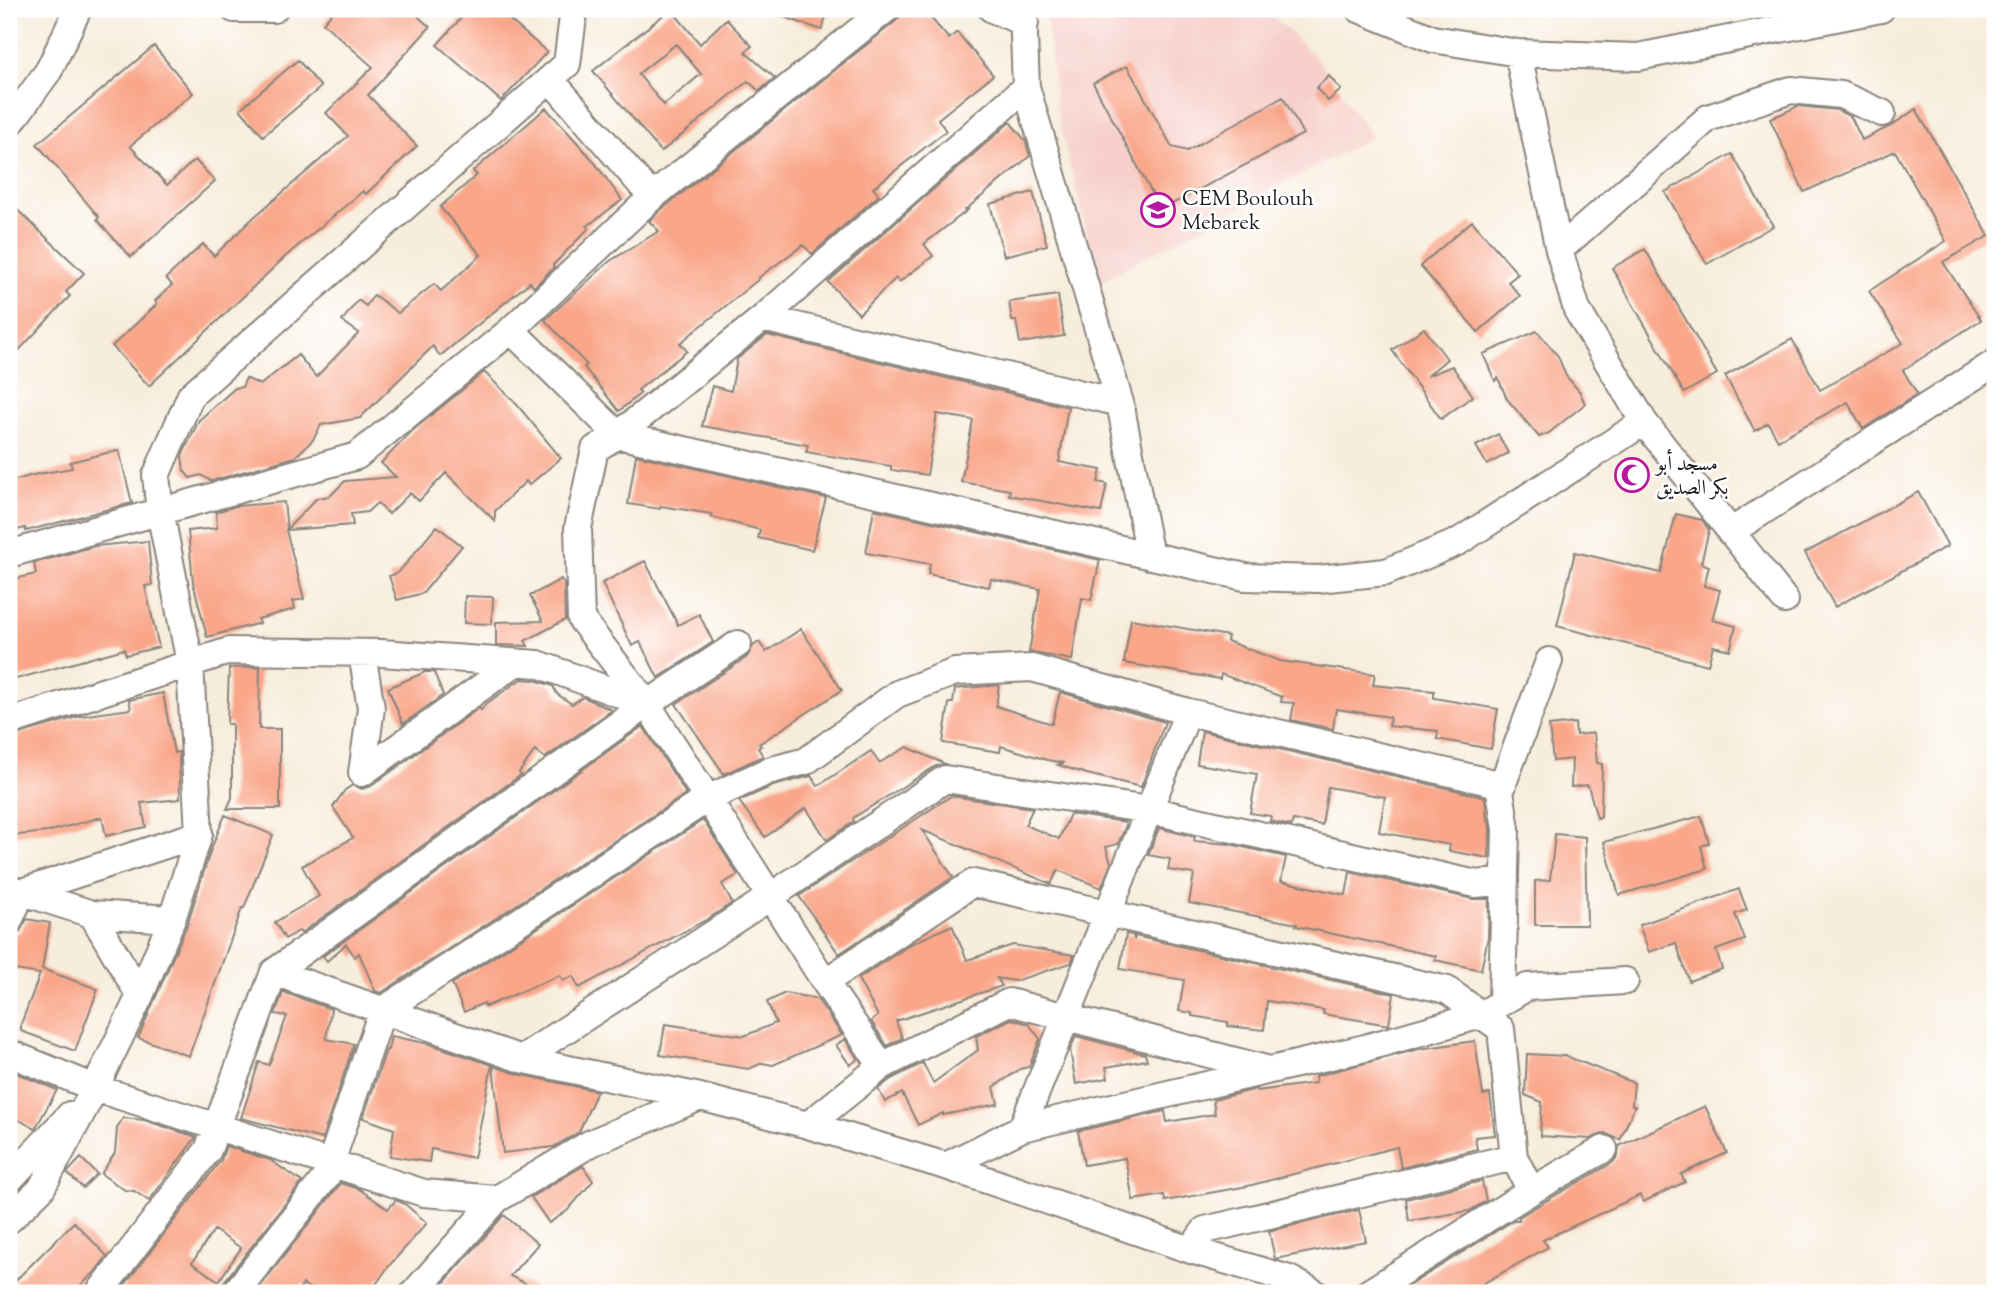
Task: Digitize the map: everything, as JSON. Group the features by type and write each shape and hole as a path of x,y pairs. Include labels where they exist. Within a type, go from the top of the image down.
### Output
{"street":[{"path":"9,125 49,69 78,9"},
{"path":"234,9 274,9"},
{"path":"9,1220 41,1189 95,1088 140,996 172,919 199,834 190,663 160,511 156,476 191,395 568,64 574,9"},
{"path":"9,554 357,456 511,330 652,197 886,9"},
{"path":"992,9 1024,16 1026,87 1120,403 1150,556"},
{"path":"1359,9 1433,39 1518,53 1637,57 1806,16 1881,9"},
{"path":"1518,53 1559,250 1577,310 1643,422 1785,600"},
{"path":"550,79 652,197"},
{"path":"882,1066 646,704 581,619 578,528 595,449 618,435 763,318 1026,87"},
{"path":"1559,250 1708,118 1791,90 1842,95 1882,113"},
{"path":"763,318 1120,403"},
{"path":"511,330 618,435 1245,578 1318,579 1386,572 1458,542 1643,422"},
{"path":"1730,532 1995,363"},
{"path":"99,1293 208,1150 274,972 646,704 738,644"},
{"path":"9,722 229,651 362,653 538,664 646,704"},
{"path":"362,653 371,708 362,774 515,663"},
{"path":"1531,1191 1514,1157 1500,1029 1491,1008 1505,881 1506,829 1500,792 1549,661"},
{"path":"235,1293 326,1177 382,1011 707,799 768,771 806,761 897,694 955,672 1032,668 1188,712 1503,786"},
{"path":"1022,1128 1188,712"},
{"path":"521,1059 770,897 944,779 1149,810 1476,884 1505,881"},
{"path":"15,889 199,834"},
{"path":"825,982 973,883 1447,990 1491,1008"},
{"path":"15,889 92,914 172,919"},
{"path":"9,920 15,889"},
{"path":"92,914 140,996"},
{"path":"274,972 521,1059 700,1097 808,1125 946,1166 1191,1250 1289,1279 1315,1293"},
{"path":"946,1166 1022,1128 1365,1048 1491,1008 1527,987 1626,981"},
{"path":"808,1125 882,1066 1009,1002 1270,1070"},
{"path":"9,1053 95,1088 330,1165 424,1193 497,1199"},
{"path":"9,1180 95,1088"},
{"path":"414,1293 497,1199 591,1143 700,1097"},
{"path":"1368,1293 1531,1191 1604,1149"},
{"path":"1191,1250 1205,1230 1514,1157"}],"shaded area":[{"name":"CEM Boulouh Mebarek","path":"1045,9 1266,9 1320,62 1372,137 1099,282 1057,112"}],"building":[{"path":"335,9 410,9 430,27 368,95 417,146 366,194 363,191 286,256 149,386 112,346 157,304 155,301 172,285 166,278 203,244 214,256 253,218 348,136 326,113 373,67 323,23"},
{"path":"469,9 497,9 547,52 501,101 437,45"},
{"path":"671,9 700,44 726,19 752,46 745,52 775,78 759,91 748,81 661,152 593,71","holes":["676,44 701,74 664,105 638,74"]},
{"path":"770,9 828,9 822,30 769,12"},
{"path":"906,9 923,9 949,39 957,32 993,75 938,119 946,131 873,188 879,195 812,254 803,245 758,278 680,343 687,351 638,390 641,393 619,411 584,367 587,365 545,320 610,261 659,231 649,221 662,209 896,21"},
{"path":"154,46 193,93 130,146 167,185 195,160 215,181 131,257 97,220 99,217 37,144"},
{"path":"298,60 321,87 263,136 240,109"},
{"path":"1127,66 1172,147 1187,151 1283,97 1303,134 1161,210 1093,83"},
{"path":"1329,76 1341,90 1328,101 1316,88"},
{"path":"1798,106 1837,110 1851,117 1862,140 1891,126 1916,109 1989,236 1943,262 1981,320 1903,370 1917,394 1863,429 1848,402 1778,440 1768,423 1755,431 1725,376 1792,339 1820,390 1903,343 1869,291 1946,241 1895,151 1804,192 1770,119"},
{"path":"546,108 592,159 622,200 587,226 589,228 534,287 530,282 440,356 433,346 360,418 321,425 313,440 295,457 211,481 201,475 190,478 184,471 182,456 199,420 235,388 242,387 246,378 260,385 298,355 316,377 359,333 342,321 358,300 366,306 374,295 398,313 434,284 441,291 481,255 440,207 477,175 473,171"},
{"path":"1010,122 1025,140 1030,156 924,244 933,256 899,282 896,278 859,314 828,282"},
{"path":"1732,154 1773,226 1707,264 1665,192"},
{"path":"1033,192 1047,245 1004,256 990,204"},
{"path":"9,202 84,273 66,292 70,296 9,361"},
{"path":"1472,221 1518,274 1508,282 1520,296 1478,332 1420,266"},
{"path":"1645,249 1717,374 1684,393 1612,268"},
{"path":"1058,295 1064,336 1020,343 1009,302"},
{"path":"1424,328 1447,359 1427,376 1452,366 1473,396 1441,419 1392,350"},
{"path":"1537,331 1558,356 1566,376 1580,392 1585,404 1549,433 1539,437 1507,399 1498,378 1495,381 1483,354"},
{"path":"767,335 1068,407 1059,462 1101,470 1098,482 1107,484 1101,512 1009,495 1010,490 961,482 973,420 937,414 927,475 891,470 891,466 806,452 808,445 702,426 712,386 731,391 737,359"},
{"path":"484,372 514,401 561,458 529,485 526,481 495,511 495,521 446,473 419,501 410,493 389,514 377,503 367,512 351,514 353,525 286,530 304,599 293,601 295,609 258,619 260,623 207,637 193,582 188,531 217,528 216,512 236,506 284,502 287,529 317,498 330,496 345,481 396,477 381,463 412,431"},
{"path":"1498,434 1508,453 1487,465 1476,446"},
{"path":"119,450 132,503 26,531 25,528 9,532 9,482 72,468 70,462"},
{"path":"636,455 826,498 812,550 758,538 760,530 711,517 712,514 628,504"},
{"path":"1918,492 1948,546 1835,607 1805,553"},
{"path":"874,509 1100,560 1091,600 1082,598 1072,660 1029,652 1040,589 991,579 989,587 928,574 930,564 866,553"},
{"path":"1676,514 1702,520 1709,530 1701,563 1709,566 1704,586 1720,590 1712,620 1736,626 1730,650 1713,646 1708,665 1557,626 1575,552 1661,573"},
{"path":"437,526 462,546 423,593 397,600 389,576 398,573"},
{"path":"148,541 152,585 145,586 159,647 126,655 124,649 9,681 9,580 36,574 34,563 95,546"},
{"path":"645,561 678,625 699,614 713,642 658,678 640,642 632,646 602,583"},
{"path":"561,579 564,584 565,620 525,641 528,646 496,645 496,622 543,621 530,596"},
{"path":"465,596 493,597 492,624 464,623"},
{"path":"1131,619 1228,636 1227,641 1280,661 1375,674 1373,685 1434,691 1434,698 1498,709 1491,749 1437,739 1438,731 1389,726 1390,717 1336,709 1333,729 1291,720 1294,703 1281,702 1282,697 1221,674 1220,679 1124,663"},
{"path":"801,629 842,690 759,744 761,746 758,748 763,756 724,774 676,704 747,657 753,646 759,642 766,652"},
{"path":"260,667 259,729 280,729 280,809 227,809 232,798 232,724 227,724 229,668"},
{"path":"425,672 434,672 443,695 403,724 388,688"},
{"path":"521,679 553,686 557,694 572,704 583,697 612,710 545,758 535,750 519,773 521,775 301,933 299,931 285,939 275,922 319,896 302,866 353,838 333,807 345,790 353,785 362,789 371,786"},
{"path":"999,685 996,706 1052,724 1060,692 1165,722 1141,787 1087,774 1058,765 1064,763 1001,746 1000,752 943,743 949,703 953,703 955,689"},
{"path":"163,693 174,753 179,752 180,799 141,803 146,827 106,836 102,817 47,832 9,836 9,737 80,716 131,709 129,700"},
{"path":"1575,723 1576,735 1594,733 1597,763 1602,764 1601,817 1597,818 1588,785 1571,787 1572,759 1553,761 1549,726"},
{"path":"643,726 686,794 381,993 375,991 359,953 355,957 346,944 327,961 323,956"},
{"path":"1202,731 1485,797 1490,830 1489,858 1449,851 1450,845 1379,832 1385,797 1328,787 1322,825 1293,820 1291,826 1270,821 1271,816 1250,813 1257,774 1197,764"},
{"path":"907,747 945,764 936,766 853,818 854,821 827,840 806,808 765,837 739,801 773,786 811,776 818,786 871,751 879,763"},
{"path":"951,796 1033,808 1025,825 1059,839 1070,814 1125,822 1126,825 1118,844 1106,847 1111,863 1101,888 1058,870 1051,884 922,830 953,877 839,954 799,896"},
{"path":"225,815 273,835 242,908 189,1056 138,1038 187,925 211,849"},
{"path":"1701,816 1709,843 1701,846 1707,869 1619,895 1604,842"},
{"path":"703,820 738,875 722,884 732,903 706,920 579,988 573,976 563,981 560,975 485,1007 484,1003 464,1012 452,984"},
{"path":"1159,828 1195,837 1194,841 1230,844 1286,857 1281,881 1346,895 1350,872 1473,899 1489,899 1488,937 1481,970 1435,960 1436,956 1296,926 1297,924 1189,903 1194,874 1168,870 1170,859 1148,855"},
{"path":"1555,834 1585,837 1587,925 1535,925 1535,881 1550,880"},
{"path":"1739,889 1747,910 1735,914 1745,940 1716,950 1722,969 1689,981 1676,943 1649,952 1639,925"},
{"path":"27,919 50,923 42,969 98,989 75,1051 21,1031 21,1024 40,974 9,969 9,936 19,933"},
{"path":"952,925 967,960 1013,945 1074,955 1071,963 1015,981 997,978 1002,986 896,1021 902,1038 887,1046 871,1021 878,1016 858,979 911,944"},
{"path":"1126,934 1133,935 1134,940 1135,936 1394,994 1389,1025 1323,1014 1324,1010 1267,1001 1264,1030 1228,1026 1228,1022 1192,1016 1192,1013 1179,1011 1184,980 1120,969"},
{"path":"283,992 331,1009 326,1039 354,1044 322,1139 241,1118 259,1062 269,1065 287,1016 275,1014"},
{"path":"785,993 817,999 842,1035 773,1065 762,1063 749,1069 660,1055 665,1024 744,1036 776,1023 767,1002"},
{"path":"1011,1019 1029,1024 1040,1039 1029,1067 1020,1069 994,1087 998,1104 943,1113 918,1125 902,1093 885,1102 878,1089 891,1079 923,1063 933,1083 978,1050 976,1036"},
{"path":"391,1036 430,1044 492,1065 474,1158 431,1149 429,1162 390,1156 394,1129 363,1118"},
{"path":"1076,1036 1145,1054 1147,1060 1106,1067 1108,1078 1076,1084 1070,1050"},
{"path":"845,1039 858,1059 850,1065 836,1045"},
{"path":"1475,1041 1483,1095 1490,1094 1495,1135 1475,1137 1477,1149 1401,1168 1397,1147 1248,1186 1165,1201 1164,1195 1133,1200 1125,1158 1084,1165 1078,1131 1165,1111 1167,1122 1215,1114 1213,1100 1256,1089 1316,1083 1315,1076 1419,1049"},
{"path":"1527,1054 1566,1056 1634,1083 1632,1105 1635,1106 1620,1140 1605,1133 1590,1139 1540,1136 1542,1102 1525,1095"},
{"path":"493,1066 597,1091 579,1132 553,1147 503,1153"},
{"path":"9,1070 57,1090 35,1129 9,1114"},
{"path":"1705,1106 1727,1153 1681,1174 1685,1182 1643,1202 1640,1195 1543,1240 1548,1247 1466,1293 1397,1293 1612,1163 1618,1156 1619,1146"},
{"path":"123,1118 144,1120 196,1137 149,1201 134,1191 125,1190 101,1174 115,1153 117,1128"},
{"path":"226,1146 270,1160 302,1182 223,1283 220,1293 120,1291 221,1160","holes":["214,1230 241,1248 219,1281 192,1263"]},
{"path":"81,1158 97,1174 83,1188 67,1173"},
{"path":"583,1166 593,1181 567,1211 549,1223 531,1197"},
{"path":"1482,1181 1486,1201 1469,1211 1409,1221 1406,1199"},
{"path":"341,1183 359,1189 388,1209 396,1200 405,1204 427,1223 388,1267 370,1293 317,1293 303,1284 296,1293 255,1293"},
{"path":"1359,1210 1366,1241 1275,1259 1269,1231"},
{"path":"504,1215 538,1244 510,1276 544,1293 435,1293"},
{"path":"74,1222 107,1256 94,1273 72,1293 9,1293 9,1287"}],"place":[{"name":"CEM Boulouh Mebarek","path":"1158,210"},
{"name":"مسجد أبو بكر الصديق","path":"1632,475"}]}
